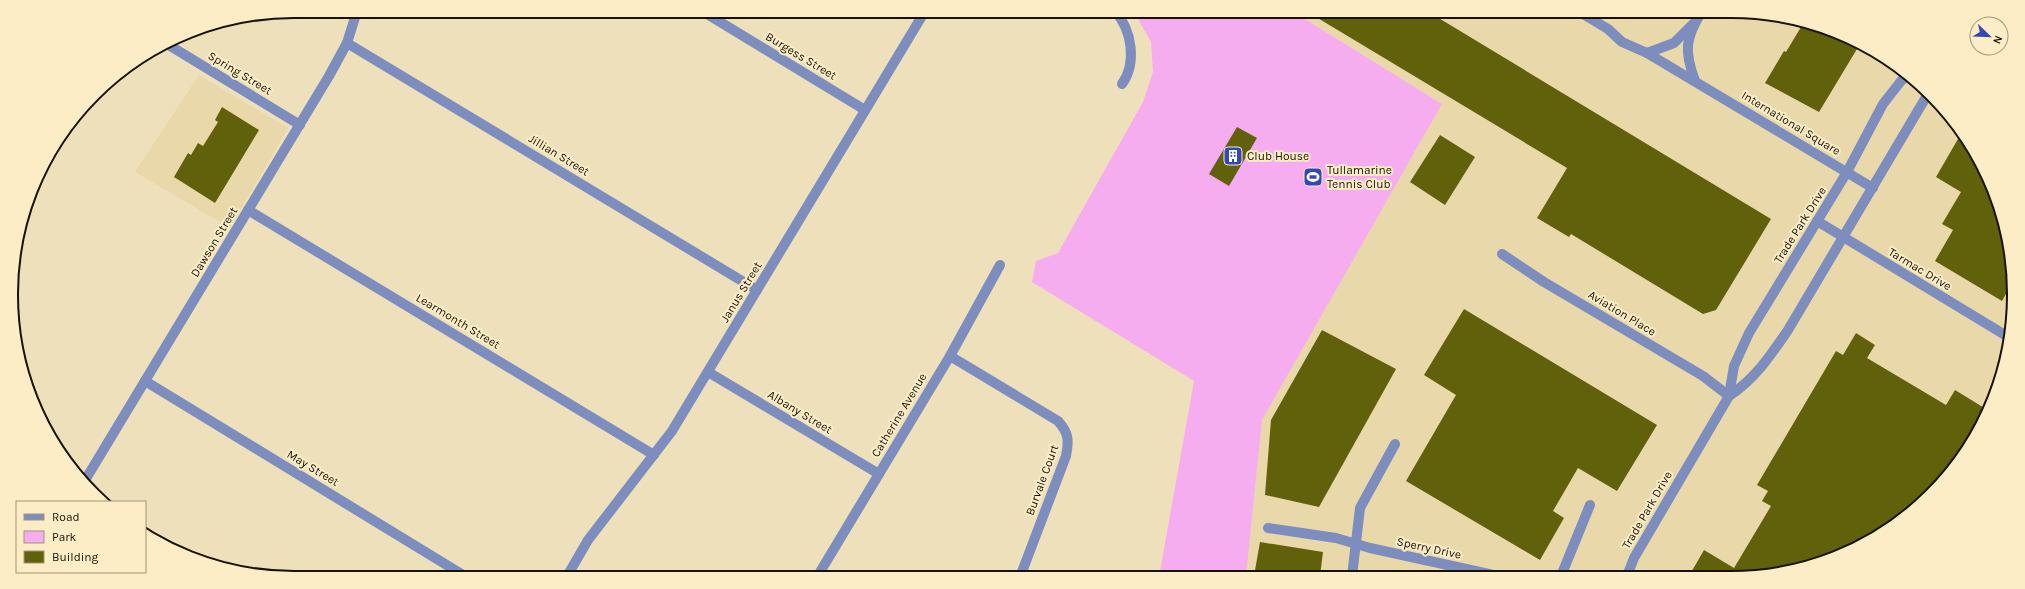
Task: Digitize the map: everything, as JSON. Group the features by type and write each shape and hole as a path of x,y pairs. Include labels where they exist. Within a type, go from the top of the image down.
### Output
{"street":[{"name":"Dawson Street","path":"87,477 300,125 346,43 355,18"},
{"name":"Burgess Street","path":"714,18 865,110"},
{"name":"Janus Street","path":"570,571 588,540 672,431 921,18"},
{"path":"1120,18 1126,27 1130,42 1130,64 1126,79 1122,84"},
{"name":"International Square","path":"1590,18 1608,29 1622,42 1647,53 1873,188"},
{"path":"1647,53 1674,43 1698,18"},
{"path":"1695,22 1687,45 1687,61 1695,81"},
{"name":"Jillian Street","path":"346,43 757,290"},
{"name":"Spring Street","path":"172,47 300,125"},
{"name":"Trade Park Drive","path":"1629,571 1634,558 1729,396 1734,366 1749,333 1847,172 1883,104 1904,79"},
{"name":"Trade Park Drive","path":"1729,396 1743,387 1762,367 1788,330 1925,98"},
{"name":"Learmonth Street","path":"248,210 654,455"},
{"name":"Tarmac Drive","path":"1817,221 2004,335"},
{"name":"Aviation Place","path":"1502,254 1544,282 1703,376 1729,396"},
{"name":"Catherine Avenue","path":"821,571 950,356 1000,265"},
{"name":"Burvale Court","path":"950,356 1058,421 1065,428 1068,436 1066,456 1022,571"},
{"name":"Albany Street","path":"708,372 879,474"},
{"name":"May Street","path":"145,381 457,571"},
{"path":"1352,571 1360,508 1395,444"},
{"path":"1563,571 1590,505"},
{"name":"Sperry Drive","path":"1268,528 1336,538 1355,544 1476,571"}],"shaded area":[{"path":"1303,18 1730,18 1767,20 1802,27 1836,39 1869,55 1899,75 1913,87 1950,126 1970,156 1978,172 1986,189 1998,223 2005,258 2007,294 2005,331 1998,366 1986,400 1970,433 1950,463 1926,490 1908,506 1790,565 1784,566 1767,569 1730,571 1247,571 1262,420 1442,104"},
{"path":"199,75 288,128 230,228 135,172"}],"green space":[{"path":"1136,18 1303,18 1442,104 1262,420 1247,571 1160,571 1194,381 1032,282 1036,261 1058,253 1143,102 1153,72 1151,42"}],"building":[{"path":"1318,18 1439,18 1771,219 1716,310 1703,314 1571,234 1569,237 1537,218 1567,168"},
{"path":"1801,27 1836,39 1857,49 1819,112 1765,83 1784,51 1786,52"},
{"path":"222,107 259,130 215,203 174,177 188,153 191,155 198,143 203,146 218,122 215,120"},
{"name":"Club House","path":"1237,127 1257,138 1229,186 1209,174"},
{"path":"1440,135 1475,157 1445,205 1410,182"},
{"path":"1958,138 1970,156 1986,189 1998,223 2005,258 2007,293 2002,301 1935,261 1953,230 1942,224 1961,192 1936,177"},
{"path":"1464,309 1657,425 1617,491 1578,468 1553,511 1564,518 1540,560 1406,481 1456,395 1424,375"},
{"path":"1322,330 1396,369 1319,507 1265,495 1271,420"},
{"path":"1856,333 1875,345 1867,358 1946,405 1955,390 1983,407 1970,433 1950,463 1926,490 1899,514 1869,534 1836,550 1802,562 1767,569 1692,571 1704,550 1734,568 1771,506 1762,501 1768,491 1757,485 1836,351 1843,355"},
{"path":"1260,542 1323,552 1321,571 1255,571"}],"place":[{"name":"Club House","path":"1233,156"},
{"name":"Tullamarine Tennis Club","path":"1313,177"}]}
